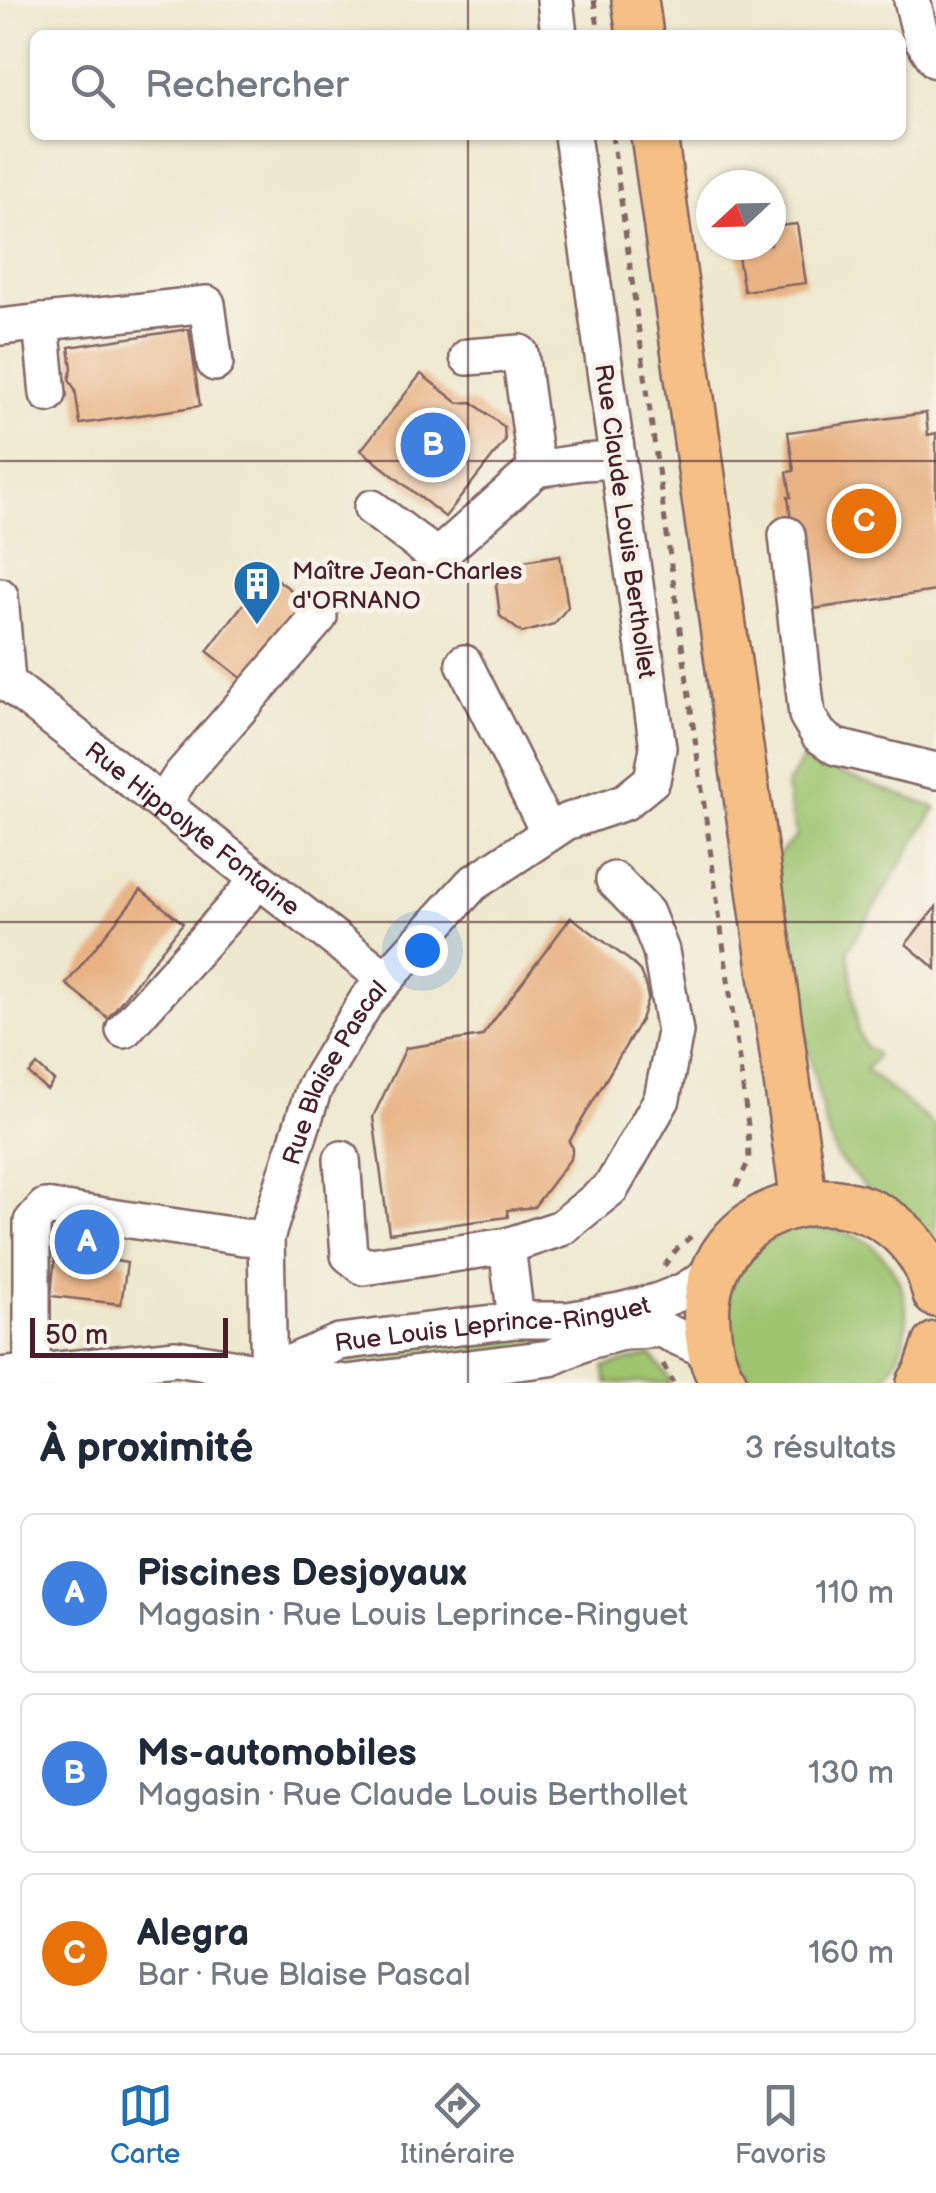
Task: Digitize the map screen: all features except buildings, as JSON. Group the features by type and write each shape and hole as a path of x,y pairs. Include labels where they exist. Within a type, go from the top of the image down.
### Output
{"main road":[{"path":"635,0 639,30"},
{"path":"655,140 804,1202"},
{"path":"717,1367 706,1310 708,1288 722,1257 744,1231 772,1212 804,1202 841,1202 876,1214 906,1236 928,1266 936,1294"},
{"path":"920,1383 936,1345"}],"street":[{"path":"554,0 558,30"},
{"path":"912,0 921,37 936,60"},
{"name":"Rue Claude Louis Berthollet","path":"573,140 658,748 652,780"},
{"path":"0,326 207,304 215,362"},
{"path":"41,322 48,394"},
{"path":"468,356 520,352 536,469"},
{"path":"372,508 436,557 536,469 617,460"},
{"path":"787,534 807,714 819,735 836,747 936,772"},
{"path":"0,596 4,679"},
{"path":"163,804 182,776 319,617"},
{"path":"464,662 549,834"},
{"name":"Rue Hippolyte Fontaine","path":"4,679 386,979"},
{"name":"Rue Blaise Pascal","path":"258,1380 266,1238 314,1088 367,1000 472,884 566,822 625,802 652,780"},
{"path":"124,1030 259,880"},
{"path":"342,1158 349,1255 364,1266 507,1246 561,1228 612,1188 662,1099 675,1032 660,951 646,912 614,880"},
{"path":"16,1374 32,1222 45,1207 266,1238"},
{"path":"507,1246 516,1320"},
{"name":"Rue Louis Leprince-Ringuet","path":"258,1380 339,1342 516,1320 568,1320 620,1311 656,1302 716,1271"},
{"name":"Rue Louis Leprince-Ringuet","path":"16,1374 176,1358 258,1380 347,1383 550,1358 606,1336 660,1328 717,1367"}],"path":[{"path":"594,0 598,30"}],"green space":[{"path":"802,759 936,808 848,949 858,1031 865,1046 877,1055 866,1070 936,1127 936,1248 867,1189 837,1157 826,1127 771,863 796,836 786,787"},
{"path":"810,1226 842,1231 863,1240 885,1258 896,1275 903,1293 906,1331 892,1368 879,1383 754,1383 731,1349 726,1305 744,1263 766,1241"},
{"path":"580,1332 517,1354 351,1373 348,1347"},
{"path":"651,1355 670,1383 607,1383 604,1367"}],"place":[{"name":"Ms-automobiles","path":"433,445"},
{"name":"Alegra","path":"864,521"},
{"name":"Maître Jean-Charles d'ORNANO","path":"257,626"},
{"name":"Piscines Desjoyaux","path":"87,1242"}]}
